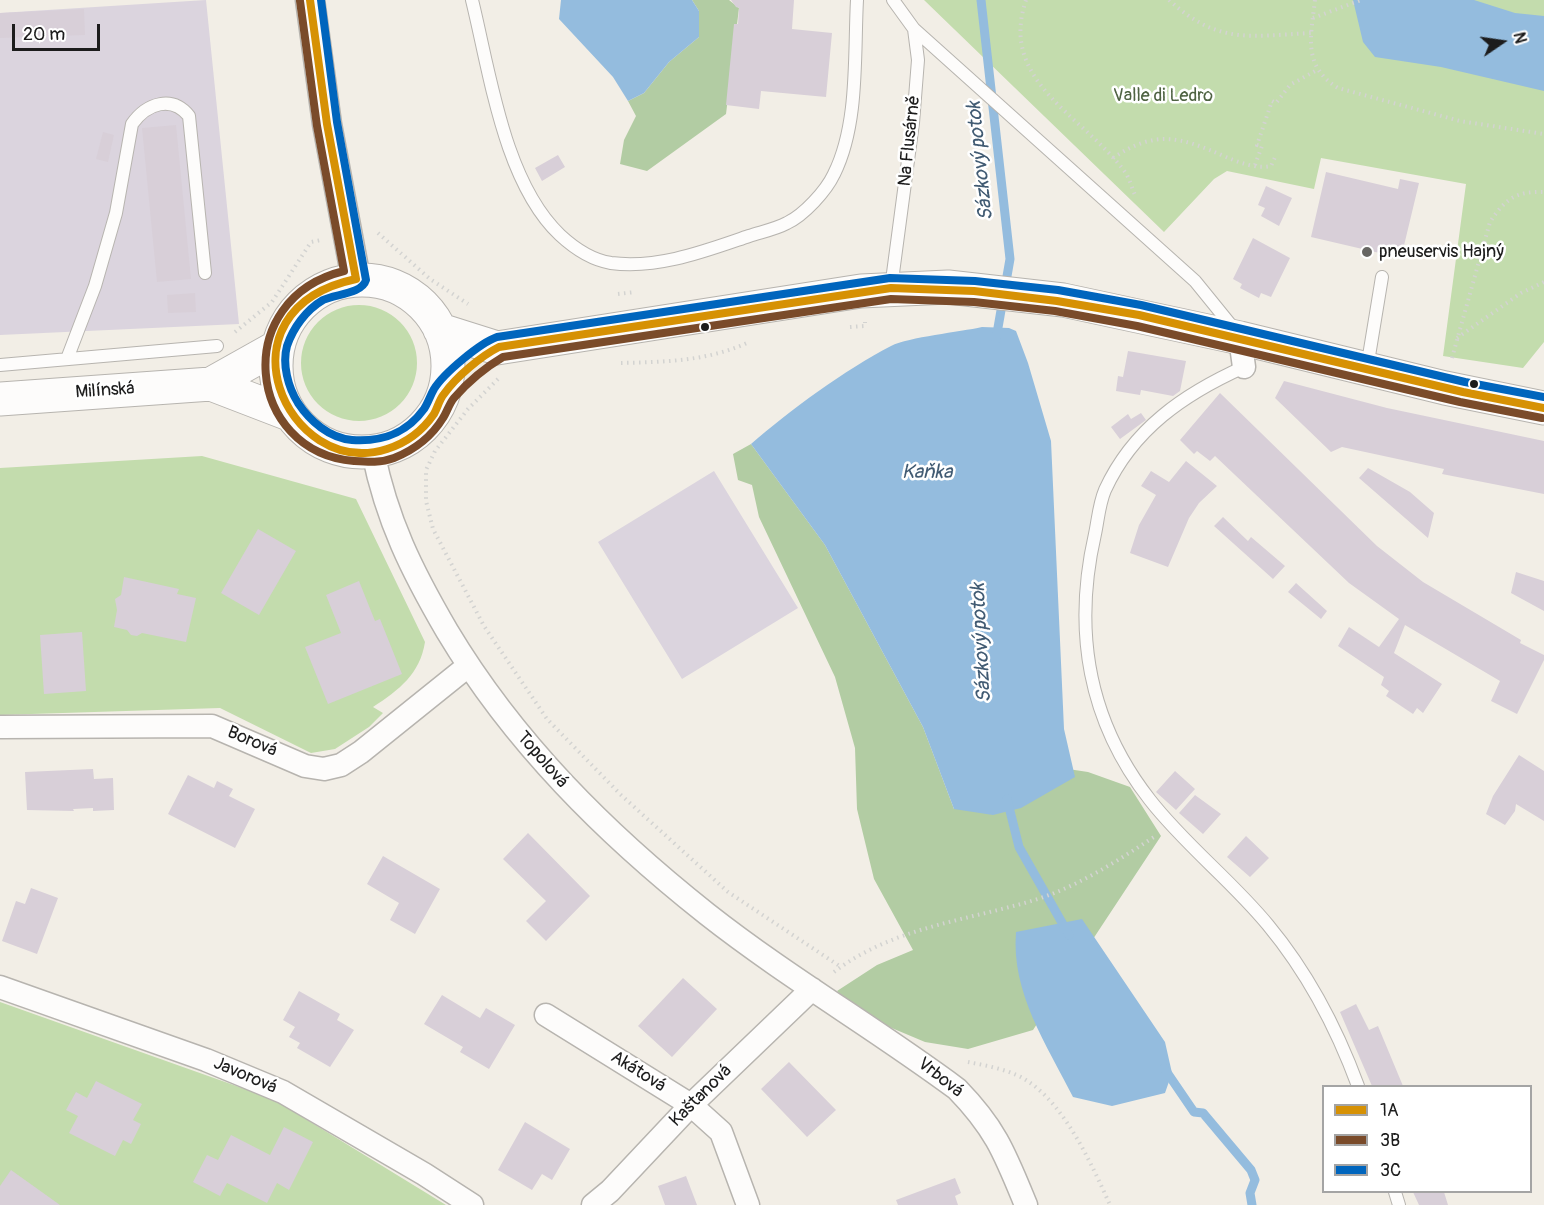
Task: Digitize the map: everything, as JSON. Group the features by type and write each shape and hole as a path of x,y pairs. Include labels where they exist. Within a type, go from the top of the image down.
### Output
{"main road":[{"name":"Milínská","path":"356,279 382,281 406,291 426,308 440,330 447,350 448,372 444,393 433,415 417,433 396,446 373,452 349,452 325,445 305,432 289,414 279,393 275,370 277,347 287,321 305,300 328,285 356,279"},
{"path":"440,330 497,348 891,288 988,291 1063,300 1242,352 1367,370 1544,408"},
{"name":"Milínská","path":"211,384 277,347"},
{"name":"Milínská","path":"444,393 497,348"},
{"name":"Milínská","path":"0,399 211,384 289,414"}],"street":[{"path":"310,0 327,124 356,279"},
{"name":"Topolová","path":"373,452 382,494 397,537 415,576 468,666 532,751 624,845 709,915 812,989"},
{"name":"Borová","path":"0,727 212,726 305,766 324,769 341,765 361,752 468,666"},
{"name":"Javorová","path":"0,987 206,1060 283,1092 424,1174 472,1205"},
{"name":"Vrbová","path":"812,989 957,1089 980,1113 1000,1142 1026,1205"},
{"name":"Kaštanová","path":"593,1205 610,1191 691,1105 812,989"},
{"name":"Akátová","path":"546,1015 691,1105 721,1132 748,1205"}],"lane":[{"path":"472,0 511,154 540,212 560,235 583,254 610,263 638,264 685,258 788,223 811,204 833,177 848,141 857,0"},
{"name":"Na Flusárně","path":"891,288 913,123 918,60 914,29 893,0"},
{"path":"914,29 1195,282 1242,352 1203,385 1167,411 1124,454 1104,492 1090,557 1084,630 1093,692 1122,757 1149,800 1227,878 1269,926 1306,980 1344,1048 1358,1085"},
{"path":"67,359 95,286 116,213 132,124 141,112 154,106 167,104 182,107 189,116 205,273"},
{"path":"1367,370 1382,277"},
{"path":"0,364 218,346"}],"path":[{"path":"1026,0 1020,16 1019,42 1025,65 1036,83 1113,158 1126,174 1143,215 1140,232"},
{"path":"1169,0 1183,13 1213,31 1246,36 1311,33"},
{"path":"1315,0 1311,53 1317,70 1326,81 1338,88 1460,122 1544,135"},
{"path":"1313,18 1361,0"},
{"path":"1255,165 1262,147 1257,145 1272,101 1276,103 1290,85 1317,70"},
{"path":"1113,158 1135,143 1155,138 1181,140 1239,163 1272,166 1276,155"},
{"path":"1445,388 1456,338 1490,222 1503,203 1517,193 1544,192"},
{"path":"1456,338 1521,293 1544,282"},
{"path":"497,348 499,379 468,409 435,451 426,470 426,501 433,529 484,626 547,719 621,795 728,892 841,967"},
{"path":"812,989 841,967 896,938 1028,902 1088,878 1173,826"},
{"path":"918,1060 927,1054 994,1067 1028,1081 1054,1103 1097,1177 1110,1205"}],"shaded area":[{"path":"206,0 239,324 0,335 0,13"},
{"path":"714,471 798,608 682,679 598,542"}],"green space":[{"path":"692,0 729,0 739,8 726,114 647,171 620,164 624,140 636,116 628,101 644,93 669,62 699,37 699,11"},
{"name":"Valle di Ledro","path":"924,0 1544,0 1544,342 1523,368 1443,356 1466,184 1321,158 1314,189 1227,171 1214,179 1164,232"},
{"path":"359,305 381,310 400,322 412,341 417,363 412,385 400,404 381,416 359,421 337,416 318,404 306,385 301,363 306,341 318,322 337,310"},
{"path":"751,444 825,545 923,727 954,809 1068,769 1088,772 1130,787 1161,836 1033,1030 968,1049 925,1042 856,1013 837,991 877,965 913,950 874,879 857,809 855,748 835,677 759,517 752,485 738,480 733,454"},
{"path":"202,456 356,499 425,642 418,663 407,680 373,707 383,713 369,727 335,749 311,753 220,708 0,715 0,468"},
{"path":"0,1002 273,1099 446,1205 0,1205"}],"water":[{"path":"561,0 692,0 699,11 699,37 669,62 644,93 628,101 613,77 559,19"},
{"path":"1353,0 1474,0 1515,13 1544,16 1544,91 1441,67 1375,57 1363,42"},
{"name":"Kaňka","path":"982,327 1009,328 1016,331 1051,441 1064,729 1075,777 1021,808 993,815 954,809 923,727 825,545 751,444 818,391 855,366 891,346 922,337"},
{"path":"1082,919 1165,1042 1172,1073 1165,1093 1112,1106 1073,1097 1042,1038 1019,976 1016,932"}],"building":[{"path":"731,0 794,0 792,29 832,33 826,97 761,91 759,109 726,105 734,24 738,24 739,8"},
{"path":"84,9 85,35 0,38 0,13"},
{"path":"176,125 191,279 157,282 142,128"},
{"path":"103,132 114,135 108,162 96,159"},
{"path":"558,155 565,167 542,181 535,168"},
{"path":"1326,172 1398,189 1400,179 1419,183 1401,258 1311,237"},
{"path":"1266,186 1292,198 1279,226 1261,216 1265,208 1258,205"},
{"path":"1253,238 1290,258 1271,297 1261,293 1259,298 1240,288 1242,284 1233,279"},
{"path":"195,293 196,312 168,313 167,295"},
{"path":"1128,351 1186,361 1180,391 1173,396 1141,390 1140,395 1116,391 1118,376 1123,377"},
{"path":"1284,381 1387,408 1544,441 1544,494 1442,474 1444,469 1342,447 1331,452 1275,398"},
{"path":"1220,393 1377,546 1423,582 1521,640 1520,643 1544,655 1544,660 1517,714 1491,701 1500,681 1405,625 1394,653 1442,684 1423,713 1417,708 1413,714 1386,696 1389,691 1381,685 1384,677 1338,646 1349,627 1379,647 1399,619 1349,583 1215,456 1210,461 1197,451 1194,454 1180,440"},
{"path":"1141,413 1146,420 1120,439 1111,427 1128,414 1131,419"},
{"path":"1186,461 1217,486 1199,503 1189,518 1168,567 1130,553 1139,525 1156,495 1141,486 1151,471 1169,482"},
{"path":"1368,468 1410,492 1434,513 1428,538 1359,478"},
{"path":"1223,517 1248,541 1251,537 1285,566 1273,579 1214,526"},
{"path":"258,529 296,551 259,615 221,593"},
{"path":"1516,572 1544,581 1544,611 1511,593"},
{"path":"124,577 179,589 177,594 196,598 186,642 142,633 137,636 131,635 127,630 114,627 117,610 115,599 121,595"},
{"path":"359,581 375,621 380,619 402,674 328,704 305,647 341,633 326,595"},
{"path":"1296,583 1327,611 1321,619 1288,592"},
{"path":"82,632 86,691 44,694 40,635"},
{"path":"1519,755 1544,771 1544,821 1516,804 1515,811 1505,825 1486,814 1493,796"},
{"path":"93,769 94,779 113,778 114,810 93,811 93,808 73,809 74,811 27,810 25,772"},
{"path":"1175,771 1195,789 1176,810 1156,792"},
{"path":"188,775 214,788 217,781 233,789 229,796 255,809 235,848 168,814"},
{"path":"1195,795 1221,814 1203,834 1179,813"},
{"path":"528,833 590,896 546,941 526,921 546,901 503,859"},
{"path":"1246,836 1269,858 1250,877 1227,857"},
{"path":"383,856 440,889 415,934 390,920 399,903 367,884"},
{"path":"31,888 58,898 37,954 2,941 16,901 25,904"},
{"path":"683,978 717,1009 672,1057 638,1026"},
{"path":"299,991 340,1014 337,1020 354,1030 330,1067 297,1048 300,1043 289,1037 295,1027 283,1020"},
{"path":"442,995 480,1018 486,1008 515,1025 489,1069 460,1052 463,1047 424,1024"},
{"path":"1356,1004 1369,1030 1378,1026 1403,1085 1372,1085 1340,1012"},
{"path":"789,1062 836,1110 807,1137 761,1089"},
{"path":"96,1081 142,1104 133,1120 141,1124 131,1144 123,1140 115,1156 69,1133 78,1116 66,1110 76,1092 87,1098"},
{"path":"525,1122 570,1149 552,1180 542,1174 532,1190 498,1170"},
{"path":"284,1127 313,1142 289,1190 277,1183 267,1203 227,1183 220,1196 193,1182 207,1155 218,1160 231,1135 270,1155"},
{"path":"11,1170 60,1205 0,1205 0,1186"},
{"path":"686,1176 697,1205 665,1205 658,1186"},
{"path":"955,1178 961,1193 955,1196 958,1205 898,1205 896,1200"},
{"path":"1413,1193 1444,1193 1448,1205 1419,1205"}],"waterway":[{"name":"Sázkový potok","path":"981,0 1010,259 996,339"},
{"name":"Sázkový potok","path":"1007,799 1019,847 1069,935"},
{"name":"Sázkový potok","path":"1164,1068 1194,1112 1203,1113 1251,1170 1255,1180 1250,1193 1252,1205"}],"transit line":[{"name":"1A","path":"310,0 327,124 356,279 312,297 286,323 276,355 280,388 295,417 320,440 351,452 387,449 414,435 430,420 442,396 455,381 477,361 499,347 891,288 974,291 1057,301 1139,315 1463,392 1544,408"},
{"name":"3C","path":"321,0 337,122 366,280 359,288 323,300 311,309 293,333 287,346 285,360 291,390 303,410 321,428 344,439 383,438 409,425 424,409 439,382 472,352 497,337 890,278 975,281 1058,290 1141,305 1465,382 1544,397"},
{"name":"3B","path":"300,1 317,126 344,271 307,287 282,311 269,341 266,373 273,404 291,431 318,451 364,462 384,461 401,455 415,447 439,425 452,400 459,392 483,370 503,357 891,299 974,302 1055,311 1137,326 1460,402 1542,418"}],"place":[{"name":"pneuservis Hajný","path":"1367,252"}]}
